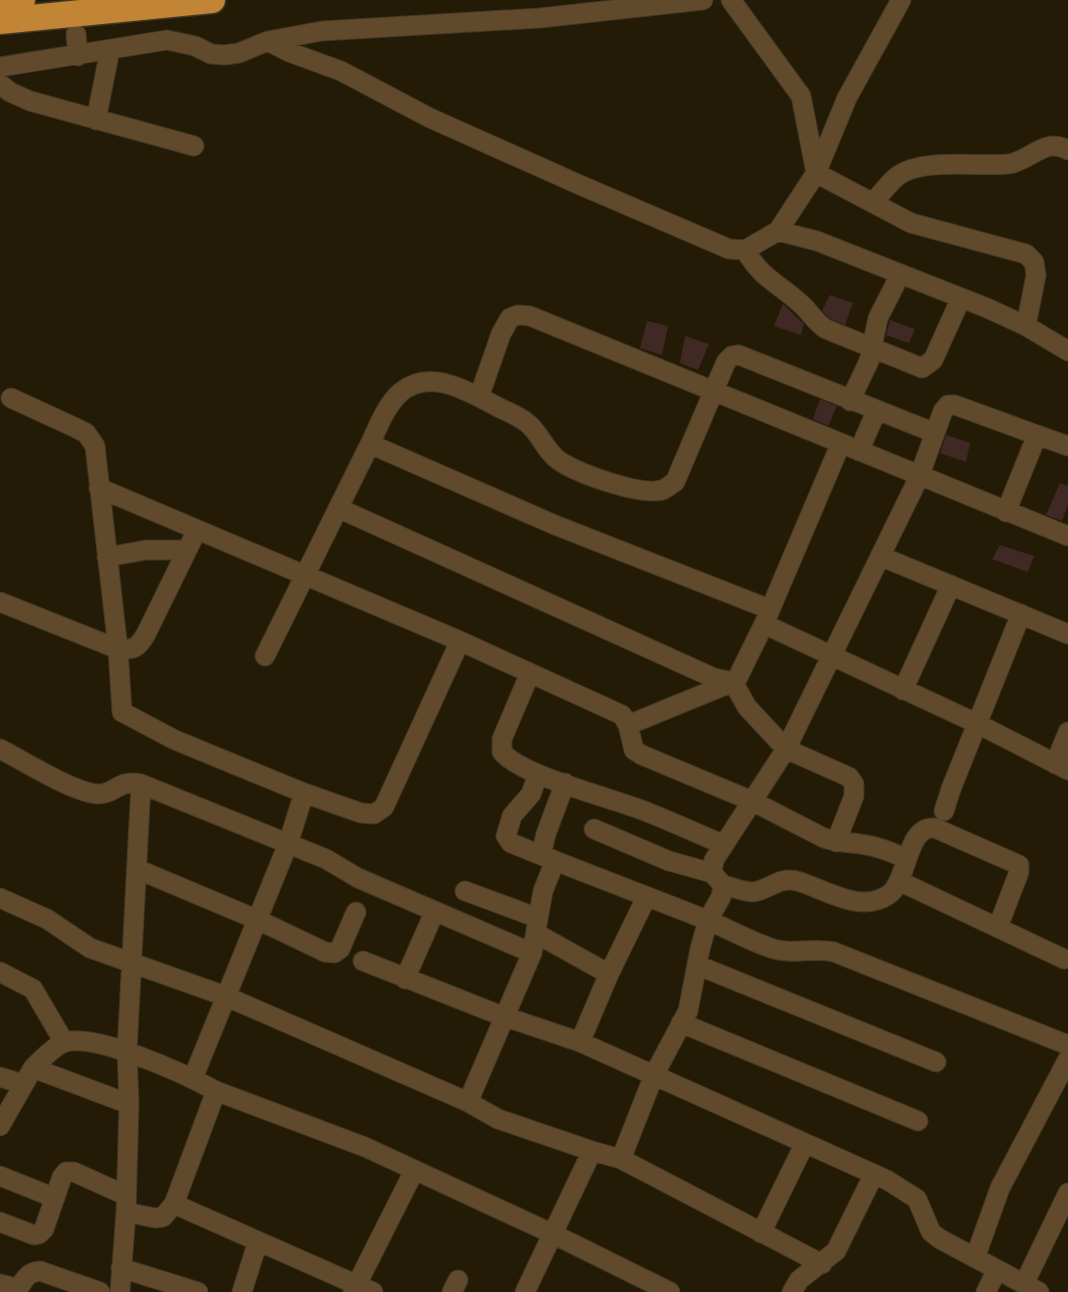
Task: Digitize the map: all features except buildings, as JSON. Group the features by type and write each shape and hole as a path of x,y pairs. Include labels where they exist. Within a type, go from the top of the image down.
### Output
{"highway":[{"path":"0,2 22,0"},
{"path":"0,21 212,0"}],"street":[{"path":"0,67 78,56 167,40 180,41 211,54 224,55 239,53 268,41 322,31 540,18 703,0"},
{"path":"731,0 801,96 816,173"},
{"path":"268,41 289,52 341,70 430,118 572,182 729,249 746,250 778,231 816,173 847,98 901,0"},
{"path":"76,34 78,56"},
{"path":"96,120 110,50"},
{"path":"0,84 10,92 30,101 194,146"},
{"path":"874,203 899,174 925,166 1010,164 1028,157 1049,145 1058,145 1068,150"},
{"path":"816,173 911,223 1026,254 1034,262 1036,275 1026,326"},
{"path":"778,231 817,241 961,298 1026,326 1068,351"},
{"path":"746,250 753,263 769,280 802,305 817,323 826,329 922,368 928,366 940,346 961,298"},
{"path":"850,401 869,361 878,318 900,274"},
{"path":"479,397 501,334 510,318 518,315 530,316 714,393 841,443 919,477 1068,536"},
{"path":"265,656 387,410 399,393 412,384 429,381 448,384 479,397 527,422 548,450 561,462 587,474 641,491 662,490 675,482 726,362 732,356 739,355 876,412 935,434"},
{"path":"11,398 86,433 94,446 118,649 122,712 175,740 304,793 361,813 374,814 384,807 460,641"},
{"path":"621,1159 654,1076 688,1011 708,920 721,897 714,860 786,749 919,477 943,411 948,405 954,405 1068,446"},
{"path":"859,451 876,412"},
{"path":"1006,512 1037,435"},
{"path":"628,725 732,682 737,678 767,616 841,443"},
{"path":"370,444 767,616 831,656 978,724 1061,767 1068,732"},
{"path":"99,488 460,641 622,715 628,725 634,750 642,755 752,801 836,842 885,849 907,859"},
{"path":"338,508 714,678 732,682 747,707 786,749 849,777 854,784 854,796 836,842"},
{"path":"0,602 118,649 132,650 138,646 197,530"},
{"path":"107,557 146,550 187,550"},
{"path":"880,556 1068,634"},
{"path":"902,690 951,585"},
{"path":"944,811 951,789 1022,614"},
{"path":"530,673 502,739 502,752 510,762 538,774 644,811 724,845"},
{"path":"0,749 83,791 105,794 124,783 141,784 326,859 353,876 434,913 532,953"},
{"path":"538,774 531,794 512,816 506,836 511,843 646,898 708,920 774,949 791,952 820,948 834,952 1068,1045"},
{"path":"468,1102 532,953 548,858 546,834 565,783"},
{"path":"120,1292 129,1104 127,1051 141,784"},
{"path":"193,1078 288,844 304,793"},
{"path":"594,829 669,861 752,892 776,882 787,880 796,881 864,903 888,896 896,889 907,859 922,830 927,827 935,828 1019,865 1019,872 998,927"},
{"path":"137,869 258,920 325,952 334,953 340,950 356,912"},
{"path":"899,881 1064,959"},
{"path":"465,891 538,926 609,974"},
{"path":"0,898 47,919 90,948 225,996 468,1102 498,1119 621,1159 822,1264"},
{"path":"580,1042 609,974 646,898"},
{"path":"405,978 434,913"},
{"path":"363,961 504,1016 580,1042 874,1174 916,1199 931,1232 940,1240 1031,1288 1068,1192"},
{"path":"697,965 936,1062"},
{"path":"0,972 33,989 64,1042"},
{"path":"681,1022 918,1121"},
{"path":"0,1126 33,1068 64,1042 85,1042 127,1051 193,1078 216,1091 365,1147 553,1234 670,1292"},
{"path":"975,1258 1000,1188 1068,1059"},
{"path":"33,1068 129,1104"},
{"path":"0,1077 23,1084"},
{"path":"0,1222 34,1235 39,1234 44,1229 62,1177 66,1172 74,1172 125,1204 155,1218 164,1216 174,1204 216,1091"},
{"path":"761,1232 805,1143"},
{"path":"525,1292 592,1151"},
{"path":"174,1204 361,1290 414,1171"},
{"path":"792,1292 800,1280 836,1251 874,1174"},
{"path":"0,1176 55,1198"},
{"path":"242,1292 258,1241"},
{"path":"122,1268 198,1292"},
{"path":"986,1292 997,1270"},
{"path":"0,1284 12,1287 20,1286 27,1276 33,1272 40,1271 100,1292"}]}
